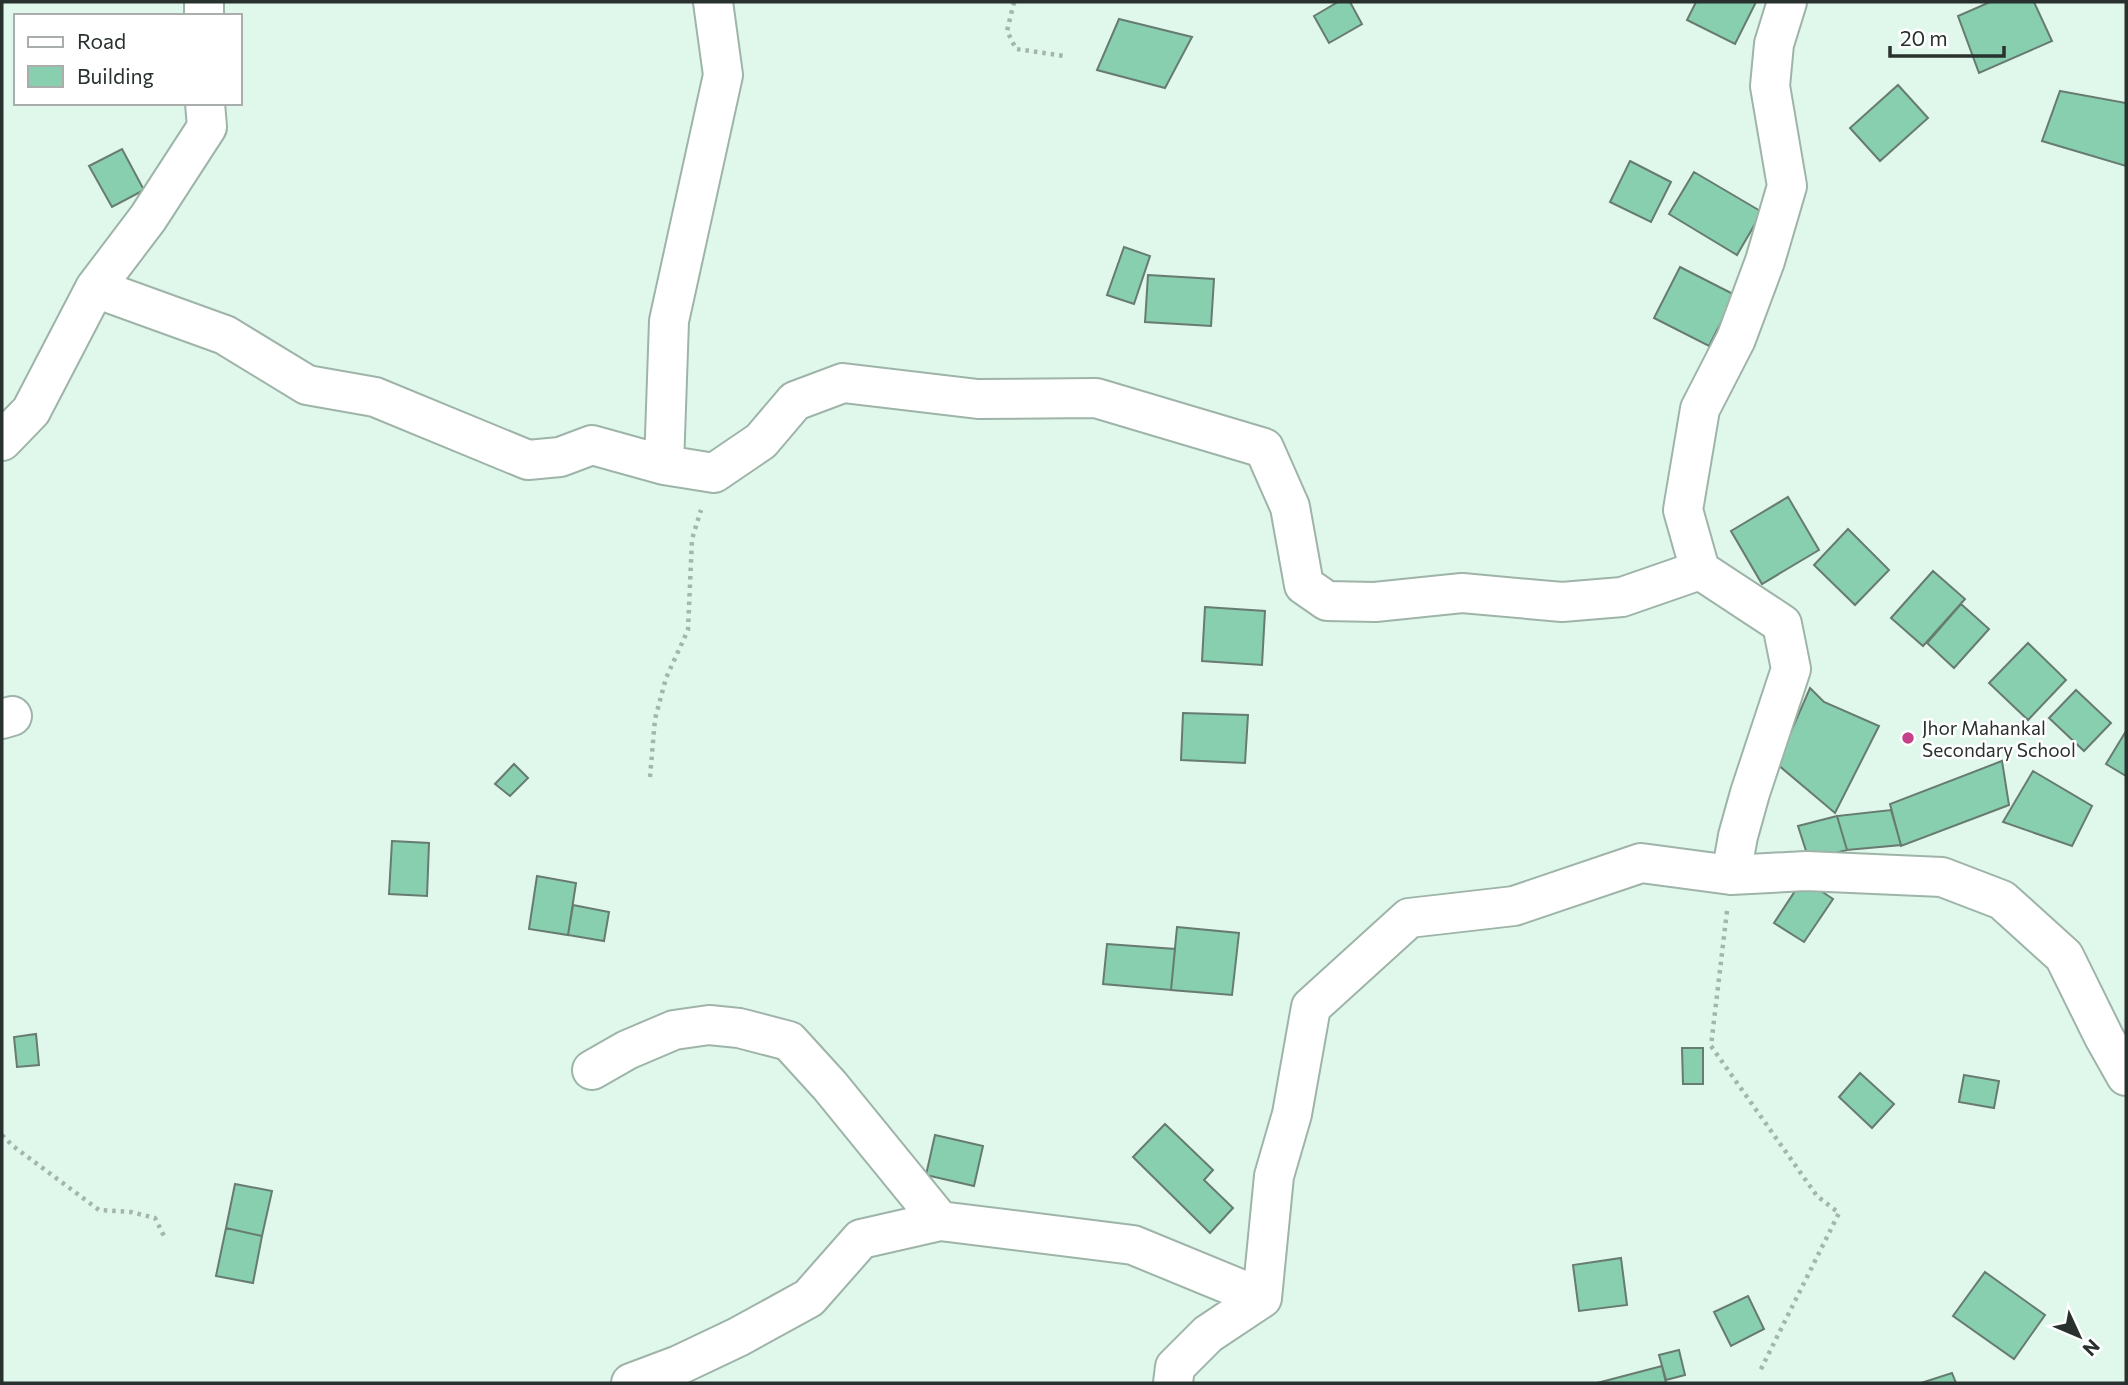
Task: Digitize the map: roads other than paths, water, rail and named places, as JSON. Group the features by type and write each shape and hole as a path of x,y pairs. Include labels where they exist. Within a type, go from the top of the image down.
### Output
{"street":[{"path":"664,465 669,321 723,75 713,2"},
{"path":"1731,875 1750,793 1791,669 1782,624 1700,570 1683,510 1700,409 1736,339 1765,261 1787,186 1770,86 1774,44 1787,2"},
{"path":"2,441 32,411 95,288 148,218 207,127 205,105"},
{"path":"95,288 225,335 307,385 375,397 528,460 560,457 593,445 664,465 714,473 761,441 795,401 843,383 978,399 1096,398 1264,448 1290,507 1304,585 1327,601 1375,602 1462,593 1562,602 1622,597 1700,570"},
{"path":"1262,1298 1274,1176 1292,1114 1311,1007 1409,918 1514,906 1641,863 1731,875 1806,871 1942,877 2002,900 2064,956 2104,1038 2126,1076"},
{"path":"592,1070 627,1050 674,1030 709,1025 739,1028 789,1041 830,1086 940,1221"},
{"path":"631,1383 738,1337 809,1298 861,1239 940,1221 1133,1245 1262,1298"},
{"path":"1173,1383 1175,1367 1208,1334 1262,1298"}],"place":[{"name":"Jhor Mahankal Secondary School","path":"1908,738"}]}
